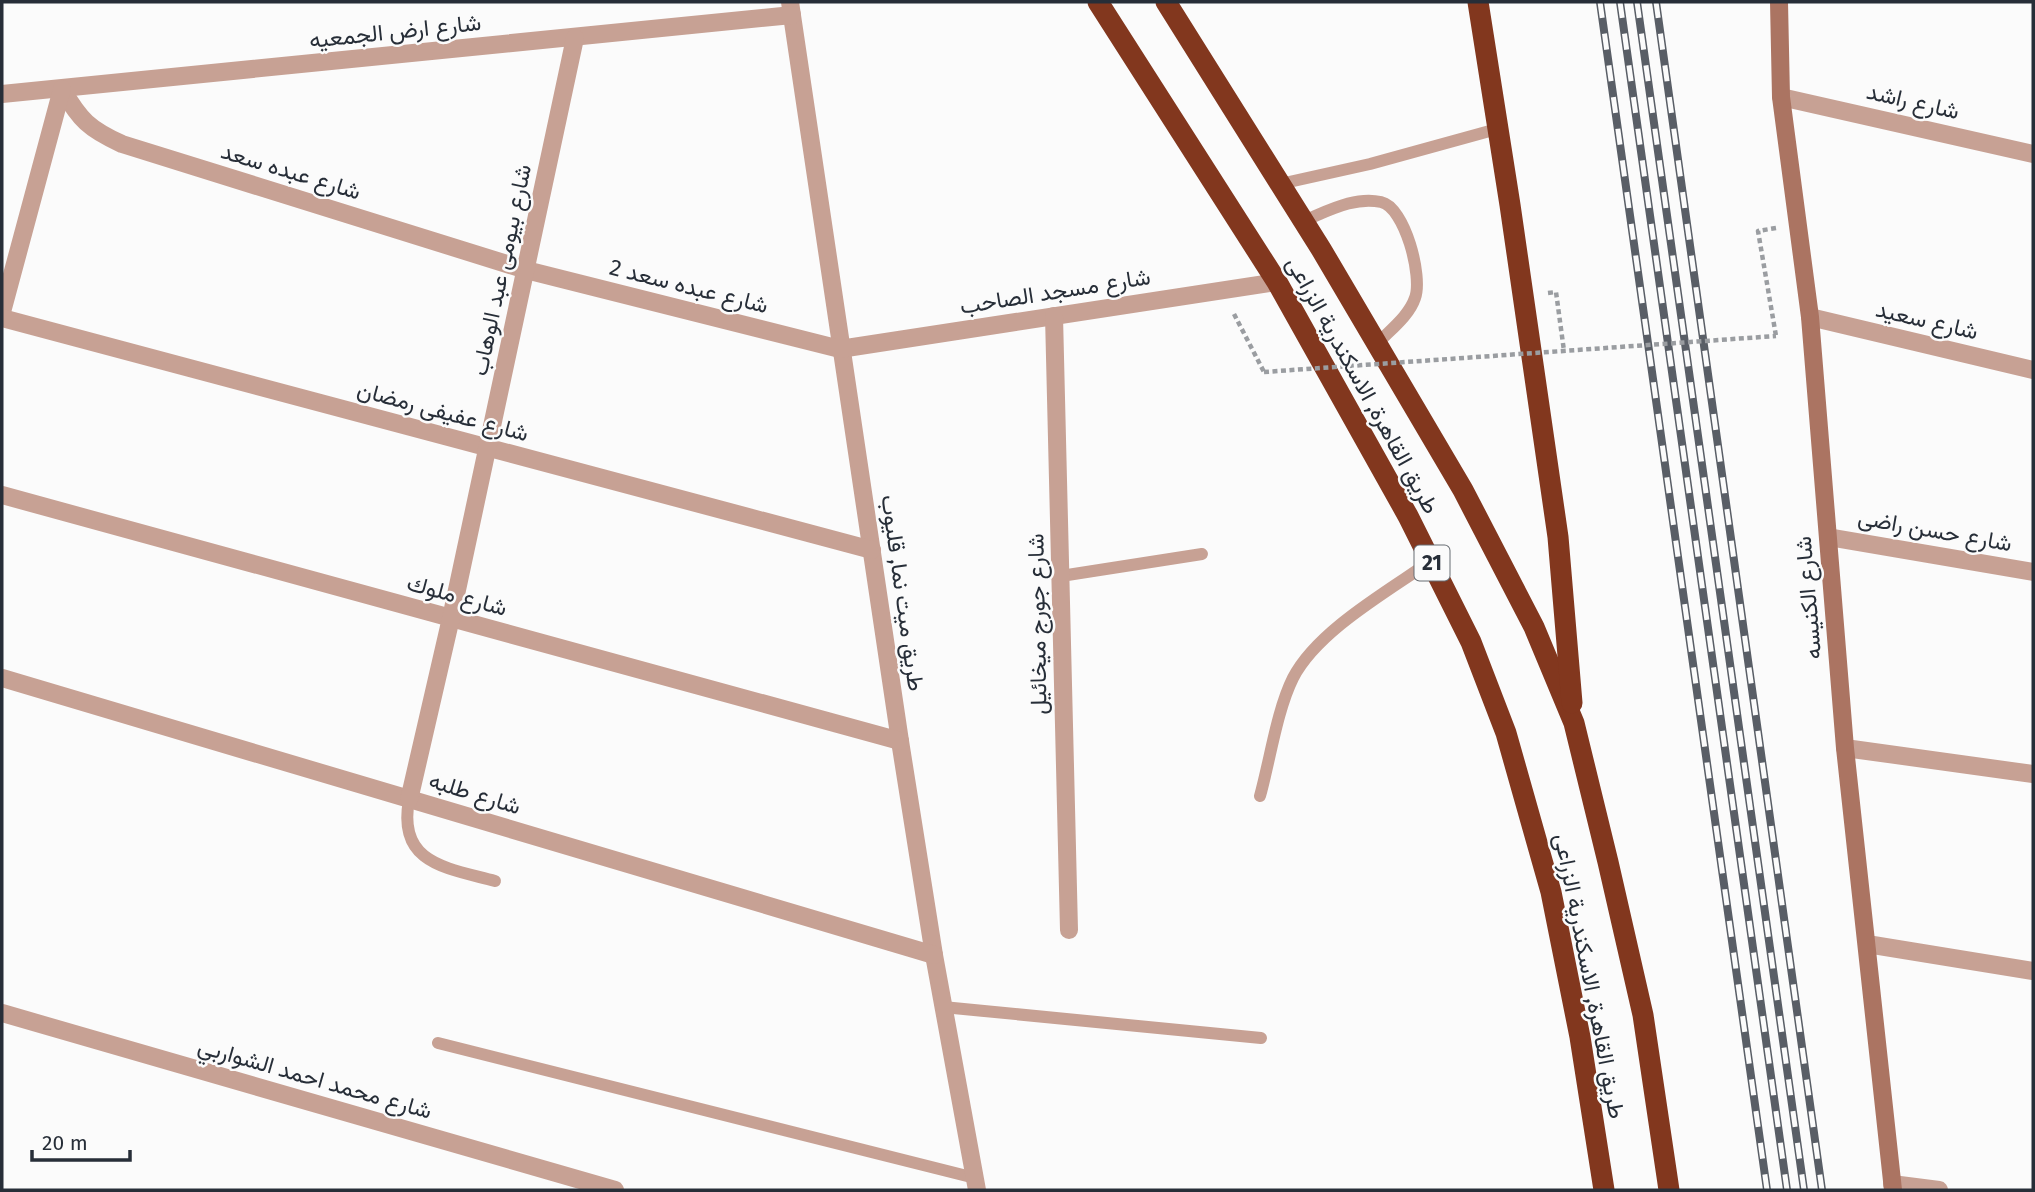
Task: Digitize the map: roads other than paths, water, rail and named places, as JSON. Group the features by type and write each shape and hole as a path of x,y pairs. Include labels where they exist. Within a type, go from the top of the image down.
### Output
{"highway":[{"name":"طريق القاهرة, الاسكندرية الزراعى","path":"1098,2 1277,282 1408,516 1471,642 1506,733 1551,892 1580,1037 1604,1190"},
{"name":"طريق القاهرة, الاسكندرية الزراعى","path":"1166,2 1303,220 1377,344 1475,513 1534,627 1574,723 1643,1015 1669,1190"},
{"path":"1478,2 1558,537 1574,723"}],"main road":[{"name":"شارع الكنيسه","path":"1779,2 1781,97 1810,317 1846,748 1892,1187"}],"street":[{"name":"شارع ارض الجمعيه","path":"2,93 576,38 791,8"},
{"name":"طريق ميت نما, قليوب","path":"791,8 900,741 934,955 976,1184"},
{"name":"شارع بيومى عبد الوهاب","path":"409,800 576,38"},
{"name":"شارع عبده سعد","path":"62,89 75,113 96,132 122,144 526,270"},
{"path":"2,312 62,89"},
{"name":"شارع راشد","path":"1781,97 2033,154"},
{"name":"شارع عبده سعد 2","path":"526,270 840,349"},
{"name":"شارع مسجد الصاحب","path":"840,349 1277,282"},
{"name":"شارع جورج ميخائيل","path":"1054,316 1069,930"},
{"name":"شارع سعيد","path":"1810,317 2033,370"},
{"name":"شارع عفيفى رمضان","path":"2,318 872,550"},
{"name":"شارع ملوك","path":"2,495 900,741"},
{"name":"شارع حسن راضى","path":"1828,537 2033,572"},
{"name":"شارع طلبه","path":"2,678 934,955"},
{"path":"1846,748 2033,774"},
{"path":"1867,944 2033,971"},
{"name":"شارع محمد احمد الشواربي","path":"2,1013 615,1190"},
{"path":"1892,1187 1939,1190"}],"lane":[{"path":"1280,184 1370,164 1497,129"},
{"path":"1303,220 1355,202 1368,201 1390,205 1399,216 1417,269 1417,291 1410,308 1377,344"},
{"path":"1061,576 1202,554"},
{"path":"1260,796 1287,695 1301,664 1314,648 1351,617 1431,561"},
{"path":"409,800 407,830 423,857 438,865 495,881"},
{"path":"943,1007 1261,1038"},
{"path":"438,1043 976,1184"}],"railway":[{"path":"1600,2 1767,1190"},
{"path":"1620,2 1787,1190"},
{"path":"1637,2 1804,1190"},
{"path":"1656,2 1822,1190"}]}
